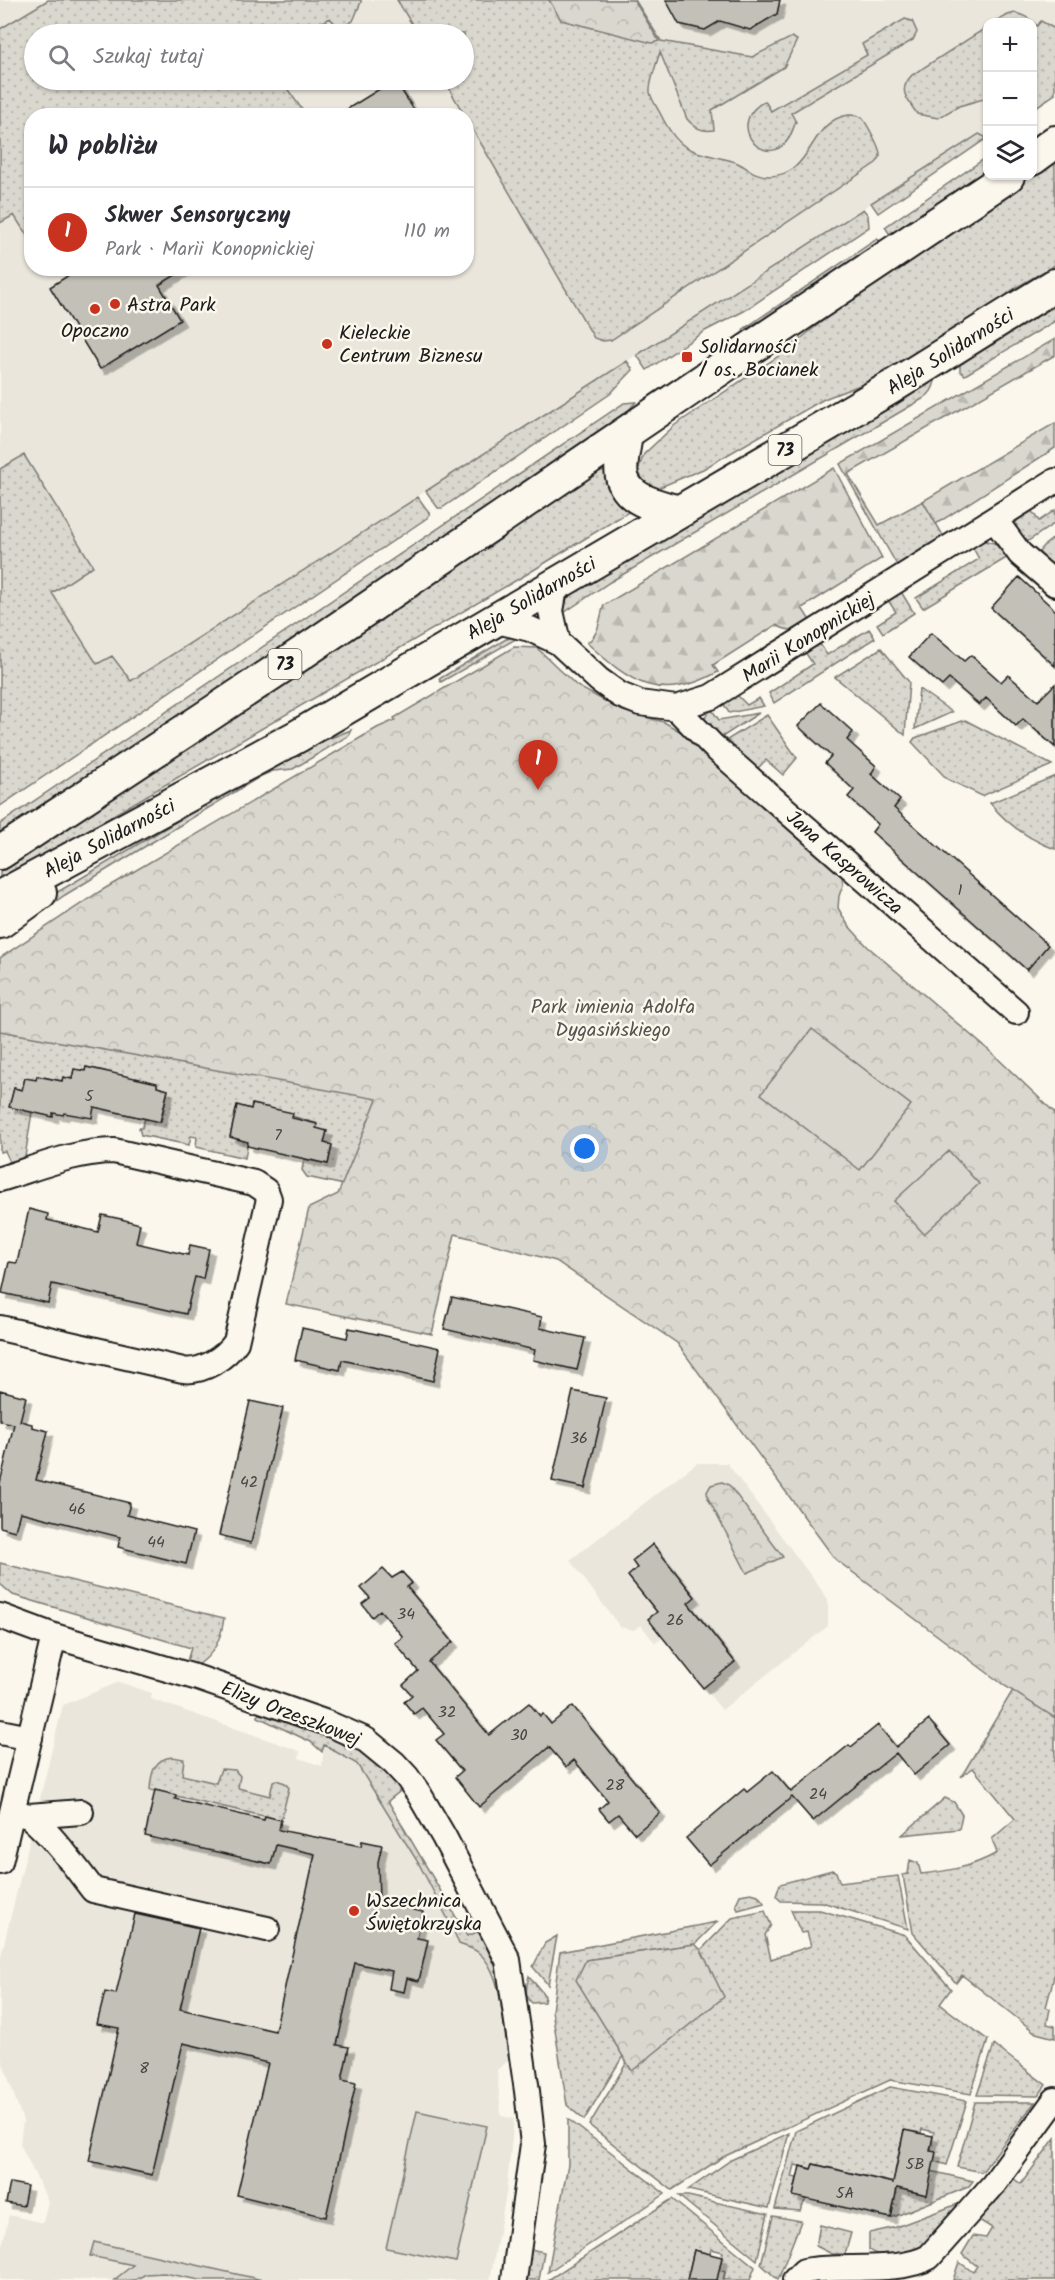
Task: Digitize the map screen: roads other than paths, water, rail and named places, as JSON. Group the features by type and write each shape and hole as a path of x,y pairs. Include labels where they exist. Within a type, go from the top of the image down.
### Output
{"main road":[{"path":"1037,155 1055,142"},
{"name":"Aleja Solidarności","path":"0,853 241,694 1002,180"},
{"name":"Aleja Solidarności","path":"0,897 298,736 931,364 1055,285"},
{"path":"626,433 622,480 631,492 644,501 679,512"},
{"path":"0,922 128,829"}],"street":[{"name":"Marii Konopnickiej","path":"494,620 530,630 558,642 599,680 620,695 640,703 676,708 711,697 1055,481"},
{"path":"995,520 1020,554 1055,584"},
{"path":"556,583 552,611 558,642"},
{"name":"Jana Kasprowicza","path":"676,708 712,746 1016,1012"},
{"path":"0,1179 69,1158 114,1150 254,1183 266,1191 269,1199 236,1342 225,1353 198,1370 183,1370 0,1328"},
{"name":"Elizy Orzeszkowej","path":"0,1616 54,1636 198,1678 354,1734 376,1747 394,1762 419,1794 508,1960 513,1985 532,2138 514,2280"},
{"path":"0,1862 21,1814 30,1738 54,1636"},
{"path":"0,1732 30,1738"},
{"path":"21,1814 81,1812"},
{"path":"21,1814 66,1853 93,1890 267,1929"},
{"path":"795,2280 804,2271 871,2268 918,2262 929,2257 993,2186 1055,2100"}],"place":[{"name":"Astra Park","path":"115,304"},
{"name":"Opoczno","path":"95,309"},
{"name":"Kieleckie Centrum Biznesu","path":"327,344"},
{"name":"Solidarności / os. Bocianek","path":"687,357"},
{"name":"Skwer Sensoryczny","path":"538,790"},
{"name":"Wszechnica Świętokrzyska","path":"354,1911"}],"park label":[{"name":"Park imienia Adolfa Dygasińskiego","path":"613,1018"}]}
